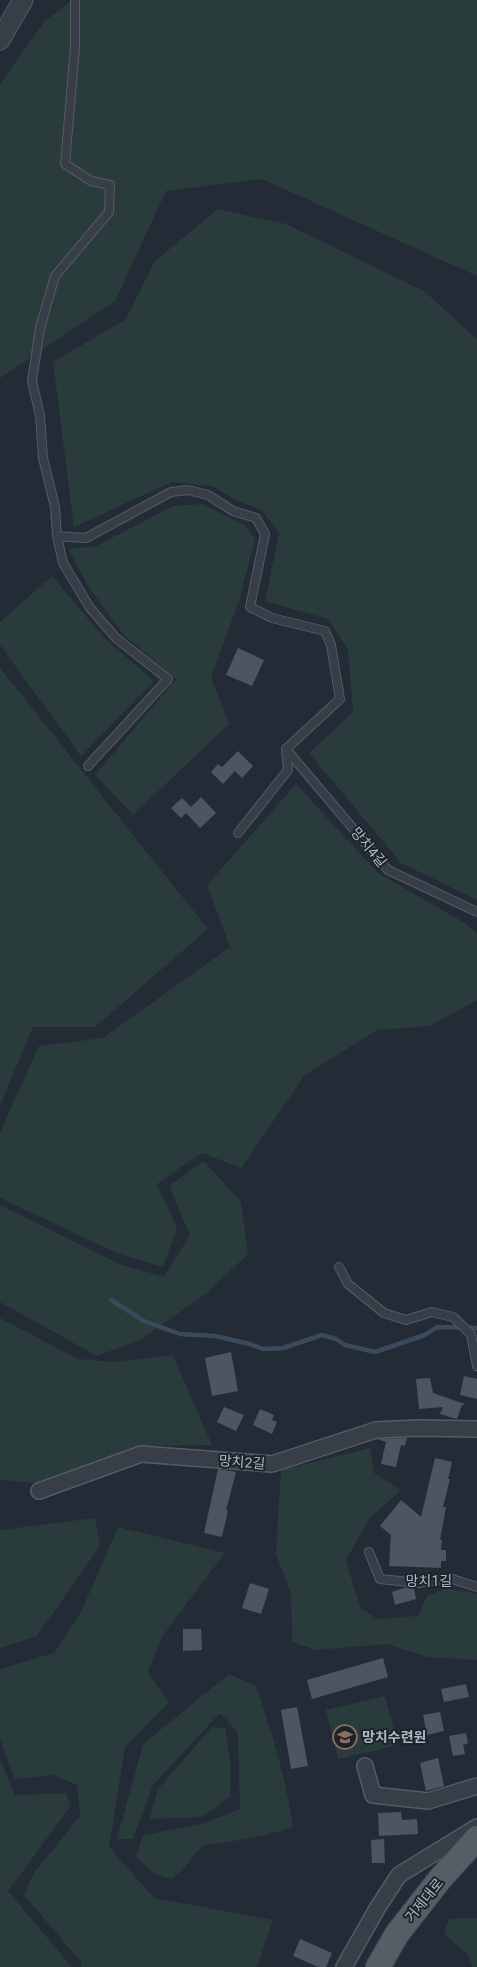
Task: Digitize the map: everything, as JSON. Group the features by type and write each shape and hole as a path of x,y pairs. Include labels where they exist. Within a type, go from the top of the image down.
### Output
{"main road":[{"name":"거제대로","path":"378,1967 397,1934 440,1879 477,1838"}],"street":[{"path":"0,40 23,0"},
{"name":"망치2길","path":"39,1491 141,1454 272,1464 376,1430 419,1428 477,1429"},
{"path":"365,1766 373,1795 428,1801 477,1786"},
{"path":"344,1967 378,1907 399,1875 477,1827"}],"lane":[{"path":"75,0 75,47 65,164 91,182 110,185 109,212 55,276 40,328 32,381 40,416 43,458 55,507 57,536 63,563 90,608 116,638 168,679 88,766"},
{"path":"57,536 86,538 171,492 188,490 208,496 233,511 256,518 266,534 250,607 272,618 325,631 331,646 340,699 286,749 288,770 238,833"},
{"name":"망치4길","path":"286,749 388,870 477,912"},
{"path":"339,1267 348,1284 384,1312 406,1320 432,1312 453,1317 472,1334 477,1366"},
{"name":"망치1길","path":"369,1552 380,1579 419,1583 449,1578 477,1587"}],"shaded area":[{"path":"72,0 477,0 477,276 262,179 166,191 115,301 0,378 0,84 44,22"},
{"path":"218,209 286,224 424,291 477,339 477,900 401,863 309,753 353,712 348,650 328,619 265,601 279,533 262,510 240,502 212,486 172,482 74,527 53,362 126,319 155,261"},
{"path":"202,504 244,525 255,539 239,601 211,677 229,724 133,815 95,775 176,679 123,634 88,586 68,549 96,546 173,506"},
{"path":"52,576 106,640 154,681 81,756 0,645 0,622"},
{"path":"0,668 208,929 95,1027 33,1027 0,1106"},
{"path":"296,784 378,873 465,923 477,933 477,1000 430,1026 377,1030 305,1075 241,1168 202,1153 157,1184 177,1228 163,1267 119,1254 0,1198 0,1132 39,1046 103,1038 230,947 207,885"},
{"path":"204,1161 241,1202 248,1254 207,1293 140,1340 97,1356 0,1302 0,1205 119,1264 164,1277 190,1235 169,1186"},
{"path":"0,1318 78,1359 114,1362 173,1355 212,1445 136,1446 35,1483 0,1480"},
{"path":"370,1448 374,1473 401,1490 369,1519 346,1560 360,1607 377,1619 418,1616 427,1596 447,1588 477,1594 477,1660 427,1657 387,1644 316,1650 292,1642 291,1594 276,1554 281,1470"},
{"path":"95,1518 100,1546 37,1636 0,1648 0,1530"},
{"path":"118,1527 225,1553 162,1637 148,1672 169,1702 125,1747 109,1847 154,1898 273,1920 257,1967 81,1967 81,1962 24,1895 33,1874 80,1816 77,1785 54,1775 14,1779 0,1738 0,1669 54,1653 81,1612"},
{"path":"229,1674 256,1686 278,1755 293,1827 263,1836 202,1846 185,1867 172,1879 155,1874 136,1857 143,1835 202,1824 240,1809 238,1732 220,1713 153,1785 133,1839 117,1839 143,1744"},
{"path":"385,1696 398,1745 338,1759 326,1710"},
{"path":"212,1727 225,1728 230,1757 230,1796 202,1817 149,1819 158,1789"},
{"path":"0,1759 15,1795 66,1793 71,1806 8,1891 72,1967 0,1967"},
{"path":"477,1918 477,1967 472,1967 468,1955 444,1934 449,1919"}],"building":[{"path":"238,648 264,660 252,686 226,675"},
{"path":"238,751 253,766 242,778 235,771 223,784 211,772 218,764 222,767"},
{"path":"201,797 216,813 200,828 186,813 181,818 171,808 182,798 191,807"},
{"path":"231,1352 238,1391 212,1396 205,1358"},
{"path":"464,1376 477,1379 477,1399 460,1395"},
{"path":"430,1378 433,1393 465,1404 462,1405 457,1419 440,1414 443,1407 419,1409 416,1379"},
{"path":"224,1407 244,1415 236,1431 217,1422"},
{"path":"260,1409 274,1415 272,1420 277,1422 272,1434 253,1425"},
{"path":"407,1438 405,1446 401,1445 396,1467 381,1464 386,1442 377,1439"},
{"path":"435,1458 452,1462 443,1507 446,1507 440,1540 442,1540 441,1550 446,1550 446,1561 441,1561 441,1568 389,1566 391,1535 380,1526 401,1500 421,1517"},
{"path":"218,1469 236,1472 226,1510 228,1510 222,1537 204,1533"},
{"path":"250,1583 269,1589 261,1614 242,1608"},
{"path":"407,1587 414,1588 416,1599 395,1605 392,1592"},
{"path":"183,1629 201,1629 202,1650 183,1651"},
{"path":"383,1658 388,1677 312,1699 307,1680"},
{"path":"466,1684 469,1697 444,1702 441,1689"},
{"path":"297,1707 308,1766 291,1769 281,1710"},
{"path":"440,1712 444,1731 427,1735 423,1715"},
{"path":"466,1733 468,1743 463,1745 465,1754 453,1756 449,1736"},
{"path":"438,1758 444,1786 426,1791 420,1763"},
{"path":"401,1812 402,1820 417,1819 418,1834 379,1836 378,1813"},
{"path":"384,1839 385,1863 372,1863 371,1840"},
{"path":"300,1939 332,1953 326,1967 318,1967 293,1956"}],"waterway":[{"path":"111,1300 144,1321 180,1334 215,1336 263,1349 283,1348 322,1335 336,1339 345,1345 375,1352 425,1335 437,1327 477,1328"}],"place":[{"name":"망치수련원","path":"345,1737"}]}
